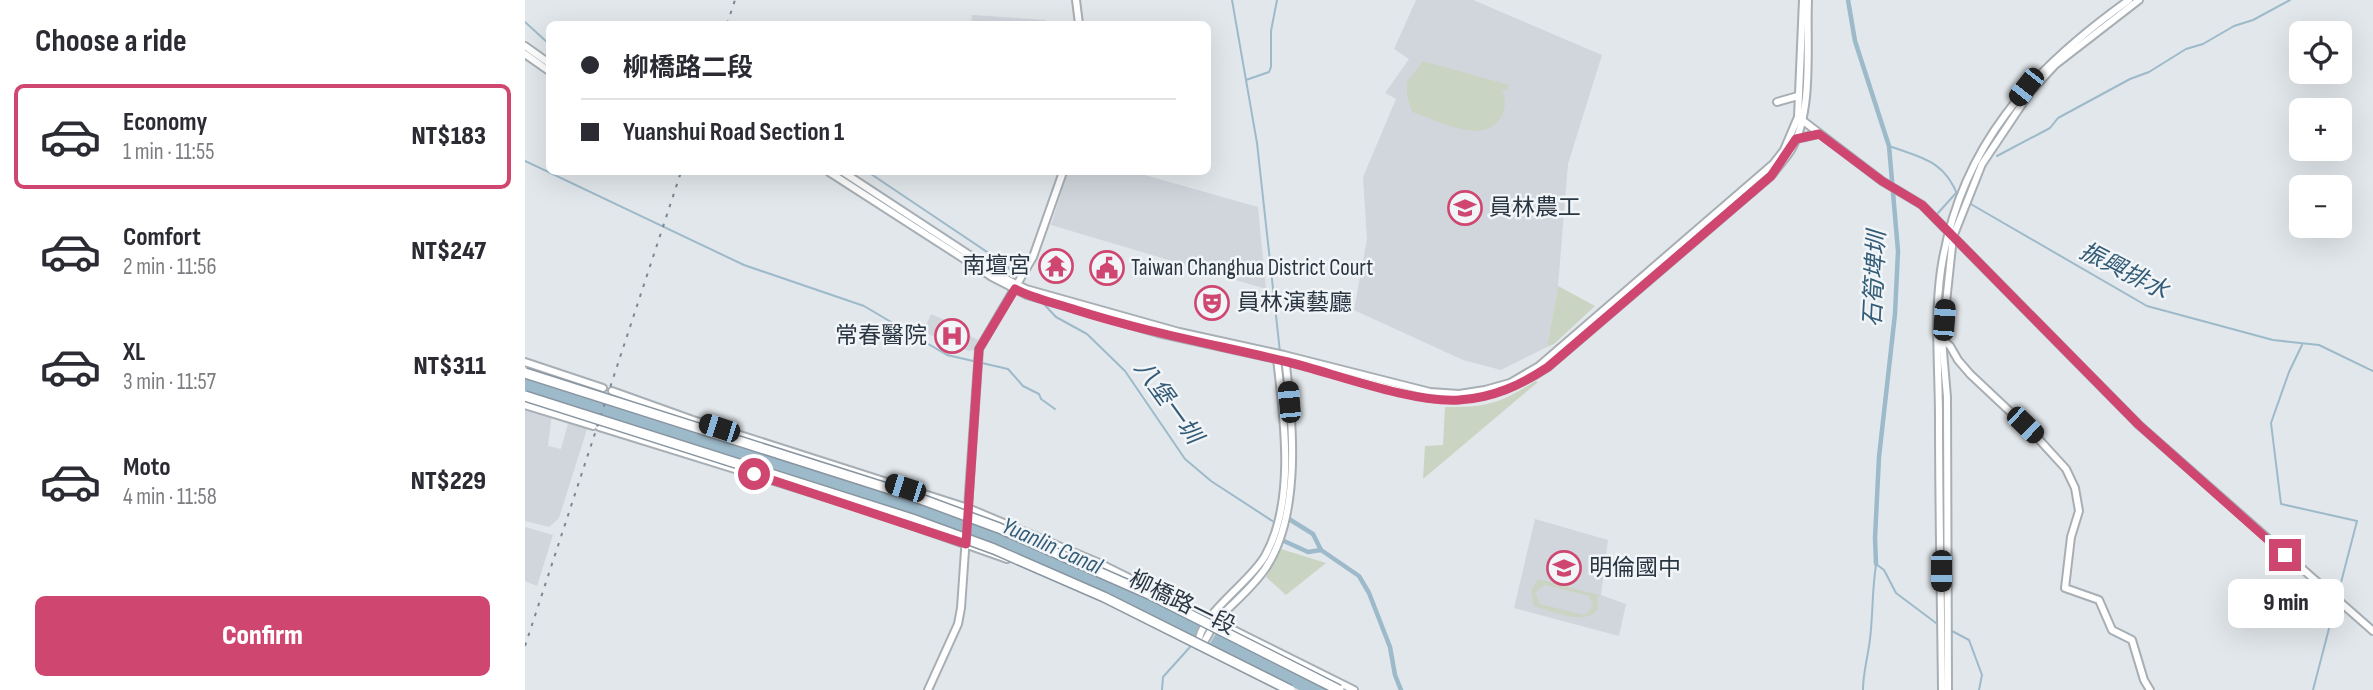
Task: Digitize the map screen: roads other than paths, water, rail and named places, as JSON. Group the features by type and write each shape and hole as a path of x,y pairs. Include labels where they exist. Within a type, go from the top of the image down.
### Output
{"highway":[{"path":"525,368 656,412 672,420"},
{"path":"525,373 918,498 1038,543 1151,595 1339,690"},
{"path":"525,400 662,443 681,445 912,519 1031,564 1104,597 1290,690"}],"street":[{"path":"1076,0 1079,21"},
{"path":"834,175 1016,287 1106,316 1277,357 1443,394 1475,392 1510,383 1539,366 1773,164 1784,150 1800,119 1798,96 1805,0"},
{"path":"1285,358 1441,400 1476,398 1511,388 1548,367 1771,176 1796,139 1800,119 1805,0"},
{"path":"1942,690 1940,340 1951,234 1986,142 2026,87 2066,48 2129,0"},
{"path":"1963,199 1993,144 2044,76 2104,25 2139,0"},
{"path":"525,46 546,61"},
{"path":"525,54 546,69"},
{"path":"1777,102 1798,96"},
{"path":"1800,119 1882,181 1922,205 2148,434 2373,631"},
{"path":"1796,139 1819,134"},
{"path":"848,175 1016,287"},
{"path":"928,690 958,624 981,345 1033,257 1062,175"},
{"path":"1940,340 1947,397 1948,690"},
{"path":"1940,340 1950,346 1970,374 2035,435 2066,470 2075,488 2079,511 2071,537 2065,588 2099,600 2112,630 2132,640 2144,680 2150,690"},
{"path":"1277,357 1285,441 1283,512"},
{"path":"1200,644 1208,626 1254,573 1277,536 1291,454 1285,358"},
{"path":"525,362 603,388"},
{"name":"柳橋路一段","path":"612,391 693,420 968,508 1097,562 1354,690"},
{"name":"柳橋路一段","path":"525,400 596,427 695,455 966,544 1103,600 1200,644 1284,690"}],"water":[{"path":"525,375 953,513 1080,565 1200,624 1195,639 1103,592 960,531 525,393"},
{"path":"1216,633 1328,690 1299,690 1209,645"}],"waterway":[{"path":"1232,0 1257,143 1280,352"},
{"path":"1246,80 1269,72 1271,67 1271,31 1277,0"},
{"name":"石筍埤圳","path":"1848,0 1855,41 1889,146 1898,251 1895,314 1879,457 1876,564"},
{"path":"1997,156 2050,128 2058,118 2130,79 2149,72 2186,49 2203,44 2290,0"},
{"name":"八堡一圳","path":"525,22 546,41"},
{"name":"振興排水","path":"1889,146 1931,162 1946,175 1958,196"},
{"path":"525,161 546,171"},
{"path":"554,175 744,265 864,306 947,355 1008,369 1023,386 1039,394 1041,399 1055,409"},
{"name":"八堡一圳","path":"872,175 1005,264 1017,277"},
{"path":"1938,213 1956,193"},
{"name":"振興排水","path":"1969,203 2147,306 2273,340 2319,345 2373,371"},
{"name":"八堡一圳","path":"1041,301 1056,317 1087,334 1125,371 1185,459 1211,481 1274,522"},
{"path":"2302,345 2289,372 2271,423 2281,504 2357,521 2313,690"},
{"path":"1281,361 1287,425"},
{"name":"八堡一圳","path":"1289,519 1313,534 1321,550 1359,576 1369,593 1390,647 1401,690"},
{"name":"八堡一圳","path":"1284,541 1308,552 1321,550"},
{"path":"1876,564 1884,570 1896,593 1940,626"},
{"path":"1863,690 1876,565"},
{"path":"1952,631 1969,640 1982,675 1979,690"},
{"path":"1162,690 1163,677 1190,647"}],"railway":[{"path":"728,21 735,0"},
{"path":"525,646 680,175"}],"place":[{"name":"員林農工","path":"1465,208"},
{"name":"南壇宮","path":"1056,266"},
{"name":"Taiwan Changhua District Court","path":"1107,268"},
{"name":"員林演藝廳","path":"1212,303"},
{"name":"常春醫院","path":"952,336"},
{"name":"明倫國中","path":"1564,568"}],"water label":[{"name":"Yuanlin Canal","path":"1052,546"}]}
